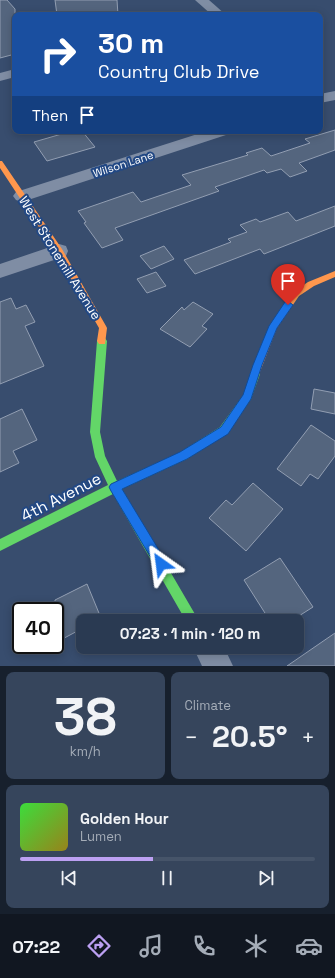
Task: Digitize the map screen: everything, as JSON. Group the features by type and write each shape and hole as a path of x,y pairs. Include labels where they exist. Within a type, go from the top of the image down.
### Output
{"street":[{"path":"201,0 216,12"},
{"path":"0,77 12,74"},
{"path":"323,99 335,95"},
{"name":"Wilson Lane","path":"22,196 214,134"},
{"name":"West Stonemill Avenue","path":"0,163 59,251 103,328 95,432 100,457 115,487 189,614"},
{"path":"0,271 59,251"},
{"name":"4th Avenue","path":"0,544 115,487 183,456 224,430 248,396 273,326 296,294 311,284 335,274"},
{"path":"212,654 218,666"}],"building":[{"path":"0,0 7,0 15,9 15,12 12,12 12,55 0,58"},
{"path":"55,0 117,0 118,12 57,12"},
{"path":"335,130 335,150 299,163 307,171 290,177 281,169 267,173 264,170 215,187 219,191 115,228 123,240 102,248 84,223 86,222 78,211 133,192 141,202 191,185 182,175 248,155 246,153 262,148 271,156 310,143 305,139"},
{"path":"62,134 84,134 95,147 47,161 34,142"},
{"path":"335,206 335,226 264,254 260,249 195,274 184,260 231,242 228,239 247,232 240,225 256,219 260,222 288,212 296,221"},
{"path":"164,246 174,259 151,269 140,256"},
{"path":"156,272 166,286 147,293 137,279"},
{"path":"11,298 16,309 26,305 35,322 25,326 44,366 0,384 0,302"},
{"path":"193,302 213,314 202,326 207,329 190,347 160,329 182,307 184,310"},
{"path":"314,389 335,393 335,414 311,409"},
{"path":"22,409 37,440 13,451 19,463 0,472 0,419"},
{"path":"311,425 335,441 335,456 318,479 310,474 301,486 277,469"},
{"path":"253,483 283,509 246,551 209,518 226,500 232,505"},
{"path":"280,558 313,607 302,614 266,614 244,580"},
{"path":"87,584 99,614 76,614 76,632 64,638 64,602 55,602 55,600"},
{"path":"335,633 335,666 287,666"}],"traffic: fast":[{"path":"102,341 95,432 100,457 115,487 189,614"},
{"path":"0,545 115,487 183,456 224,430 248,396 255,374"}],"traffic: slow":[{"path":"0,163 59,251 103,328 102,341"},
{"path":"255,374 273,327 296,294 311,284 335,274"}],"route":[{"path":"161,564 115,487 183,456 224,430 248,396 273,326 288,305"}]}
